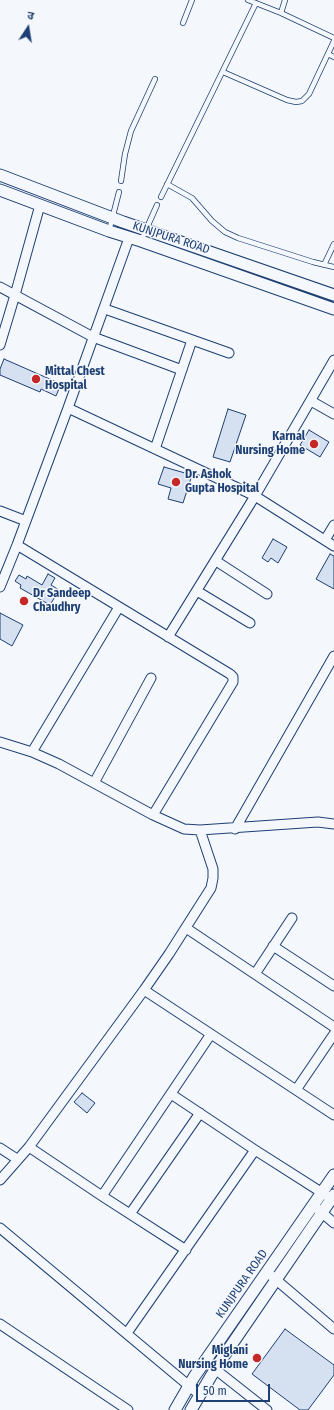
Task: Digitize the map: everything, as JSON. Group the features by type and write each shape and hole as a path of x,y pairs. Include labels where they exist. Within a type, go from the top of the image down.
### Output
{"street":[{"name":"KUNJPURA ROAD","path":"0,176 113,218 334,295"},
{"name":"KUNJPURA ROAD","path":"0,190 109,231 334,309"},
{"path":"0,345 40,205"},
{"path":"0,587 105,308 129,238"},
{"path":"0,287 93,337 182,370"},
{"path":"105,308 230,353"},
{"path":"155,449 192,340"},
{"path":"168,637 255,496 334,360"},
{"path":"311,401 334,414"},
{"path":"68,408 255,496 334,546"},
{"path":"0,511 26,521"},
{"path":"326,540 334,525"},
{"path":"17,545 233,677 233,682 153,815"},
{"path":"216,561 267,594"},
{"path":"197,591 250,623"},
{"path":"32,752 119,607"},
{"path":"235,829 334,656"},
{"path":"94,783 151,678"},
{"path":"0,742 32,752 153,815 184,829 235,829 318,822 334,824"},
{"path":"0,1180 29,1147 144,990 211,888 213,869 200,830"},
{"path":"255,974 292,918"},
{"path":"186,928 334,1027"},
{"path":"273,946 334,986"},
{"path":"144,990 334,1115"},
{"path":"102,1196 211,1034"},
{"path":"296,1090 334,1034"},
{"path":"171,1094 321,1193 333,1197 215,1369 191,1410"},
{"path":"130,1214 200,1113"},
{"path":"29,1147 186,1250"},
{"path":"0,1148 17,1159"},
{"path":"127,1333 254,1150"},
{"name":"KUNJPURA ROAD","path":"175,1410 194,1377 334,1175"},
{"path":"313,1205 334,1223"},
{"path":"0,1228 200,1394"},
{"path":"267,1272 334,1329"},
{"path":"0,1324 128,1410"},
{"path":"215,1369 267,1410"}],"lane":[{"path":"183,23 192,0"},
{"path":"248,0 281,13 334,38"},
{"path":"281,13 285,0"},
{"path":"161,196 256,4"},
{"path":"223,72 287,100 296,102 302,101 309,94 334,41"},
{"path":"328,54 334,57"},
{"path":"121,181 125,154 131,131 155,80"},
{"path":"168,184 192,198 212,221 225,232 238,238 334,267"},
{"path":"109,231 119,192"},
{"path":"141,241 157,205"},
{"path":"324,265 334,244"}],"building":[{"path":"4,359 61,384 56,396 41,389 40,392 0,375 0,369"},
{"path":"228,409 246,415 230,462 213,457"},
{"path":"309,430 329,442 320,457 300,445"},
{"path":"164,467 192,475 183,503 168,499 171,488 158,484"},
{"path":"273,539 287,547 278,563 271,558 268,562 262,558"},
{"path":"330,554 334,556 334,589 316,579"},
{"path":"48,574 55,578 51,585 59,590 50,605 20,588 21,585 15,581 19,575 26,579 27,576 42,585"},
{"path":"0,613 23,625 12,646 0,639"},
{"path":"82,1093 95,1103 87,1113 74,1102"},
{"path":"285,1329 334,1365 334,1375 308,1410 300,1410 252,1374"}],"place":[{"name":"Mittal Chest Hospital","path":"36,379"},
{"name":"Karnal Nursing Home","path":"314,444"},
{"name":"Dr. Ashok Gupta Hospital","path":"176,482"},
{"name":"Dr Sandeep Chaudhry","path":"24,601"},
{"name":"Miglani Nursing Home","path":"257,1358"}]}
